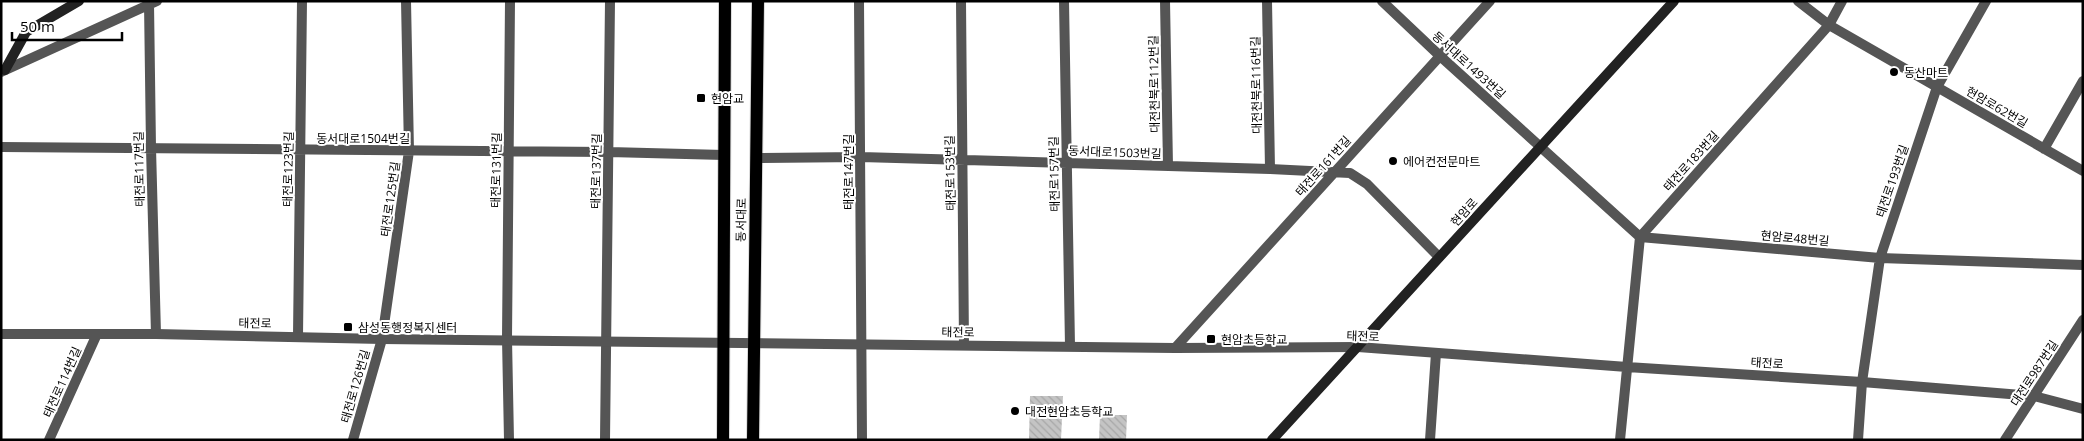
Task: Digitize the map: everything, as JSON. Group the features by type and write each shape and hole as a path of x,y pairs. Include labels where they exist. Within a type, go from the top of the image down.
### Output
{"main road":[{"path":"3,71 26,32 79,1"},
{"name":"동서대로","path":"723,440 725,1"},
{"name":"동서대로","path":"753,440 758,1"},
{"name":"현암로","path":"1272,440 1674,1"}],"street":[{"name":"태전로123번길","path":"298,336 302,1"},
{"name":"태전로125번길","path":"382,339 410,151 406,1"},
{"name":"태전로131번길","path":"507,339 510,1"},
{"name":"태전로137번길","path":"607,340 610,1"},
{"name":"태전로147번길","path":"860,1 862,343"},
{"name":"태전로153번길","path":"961,1 964,345"},
{"name":"태전로157번길","path":"1064,1 1070,346"},
{"name":"대전천북로112번길","path":"1164,1 1168,166"},
{"name":"대전천북로116번길","path":"1266,1 1270,169"},
{"name":"동서대로1493번길","path":"1382,1 1540,147"},
{"name":"태전로161번길","path":"1175,348 1490,1"},
{"name":"현암로62번길","path":"1798,1 1828,25 2083,172"},
{"name":"태전로183번길","path":"1640,237 1828,25 1842,1"},
{"name":"태전로193번길","path":"1862,382 1880,258 1937,88 1986,1"},
{"path":"3,71 49,52 153,2"},
{"name":"태전로117번길","path":"153,2 151,148 156,334"},
{"path":"2044,149 2083,80"},
{"name":"동서대로1504번길","path":"1,147 609,152 724,155"},
{"path":"1540,147 1640,237 1620,440"},
{"name":"동서대로1503번길","path":"756,158 861,157 1350,173 1367,184 1439,258"},
{"name":"현암로48번길","path":"1640,237 1880,258 2083,265"},
{"name":"대전로987번길","path":"2005,440 2083,320"},
{"name":"태전로","path":"1,334 156,334 382,339 607,340 1175,348 1358,347 1862,382 2034,396 2083,408"},
{"name":"태전로114번길","path":"49,440 98,334"},
{"name":"태전로126번길","path":"353,440 382,339"},
{"path":"507,339 509,440"},
{"path":"605,440 607,340"},
{"path":"862,343 862,440"},
{"path":"1430,440 1436,353"},
{"path":"1858,440 1862,382"}],"building":[{"path":"1030,396 1063,396 1061,440 1029,440"},
{"path":"1100,415 1127,415 1126,440 1099,440"}],"place":[{"name":"동산마트","path":"1894,72"},
{"name":"현암교","path":"701,98"},
{"name":"에어컨전문마트","path":"1393,161"},
{"name":"삼성동행정복지센터","path":"348,327"},
{"name":"현암초등학교","path":"1211,339"},
{"name":"대전현암초등학교","path":"1015,411"}]}
